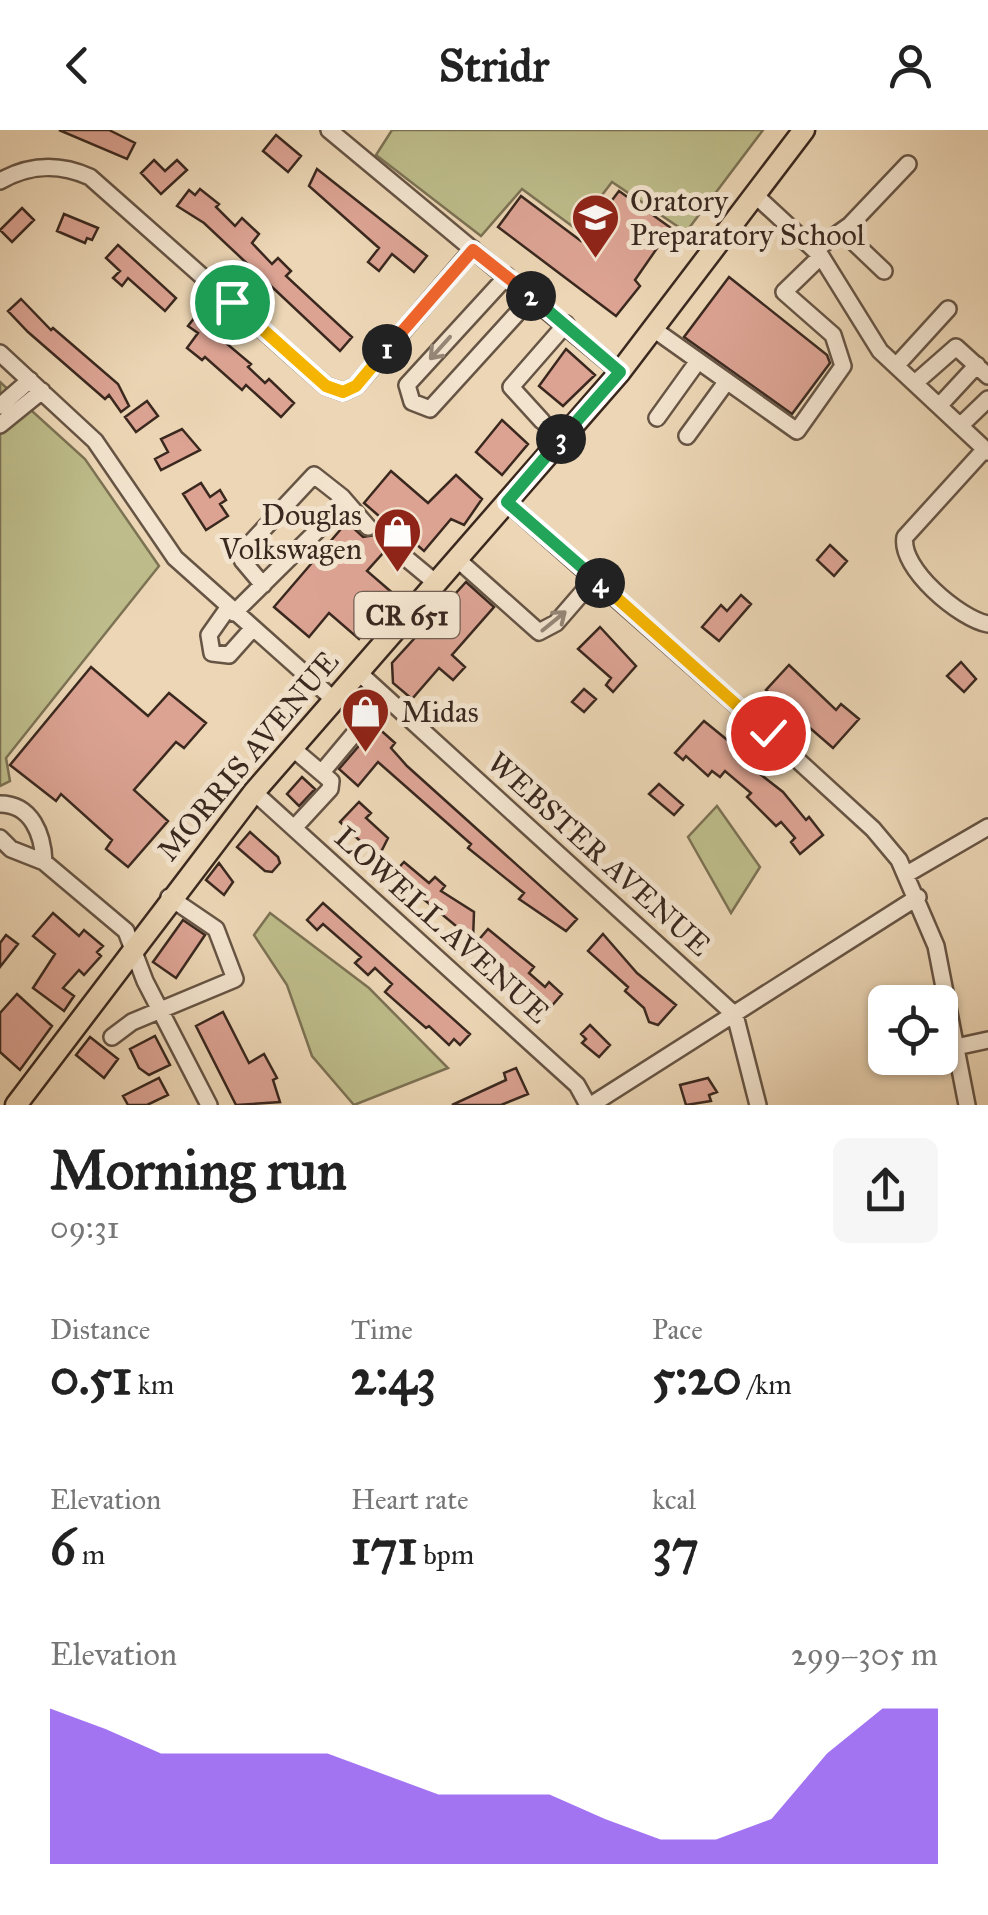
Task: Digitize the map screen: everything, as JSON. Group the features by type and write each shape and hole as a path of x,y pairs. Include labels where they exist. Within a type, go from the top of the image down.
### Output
{"main road":[{"name":"MORRIS AVENUE","path":"16,1105 169,898 254,792 620,372 804,130"}],"street":[{"path":"329,130 620,372"},
{"path":"652,328 797,431 843,366 832,335 784,292 908,164"},
{"path":"0,181 27,168 47,167 90,177 326,386 343,392 356,386 473,250"},
{"path":"754,194 818,253 853,312 896,366 986,450 905,537 904,547 914,571 974,621 988,624"},
{"path":"842,230 884,271"},
{"path":"507,276 407,384 412,402 430,409 532,296"},
{"path":"896,366 948,309"},
{"path":"821,325 853,312"},
{"path":"542,421 512,387 566,324"},
{"path":"914,384 951,348 960,348 983,370 939,406"},
{"path":"0,354 95,441 175,558 332,698"},
{"path":"658,418 698,361"},
{"path":"688,436 727,381"},
{"path":"0,406 36,386"},
{"path":"0,425 36,386"},
{"path":"960,426 988,399"},
{"path":"262,584 242,560 243,550 314,475 368,527"},
{"path":"507,502 873,829 907,874 918,897 936,946 944,985"},
{"path":"253,628 229,654 212,653 209,636 231,610 345,503"},
{"path":"388,544 436,583"},
{"path":"457,559 539,632 556,623 594,578"},
{"name":"WEBSTER AVENUE","path":"357,672 734,1015"},
{"path":"323,771 385,697"},
{"path":"291,747 323,771 330,789 294,828"},
{"name":"LOWELL AVENUE","path":"254,792 577,1085 590,1105"},
{"path":"0,804 12,805 34,821 42,836 44,862"},
{"path":"907,874 988,826"},
{"path":"0,838 11,848 44,862 126,932 161,1012 209,1105"},
{"path":"590,1105 918,897"},
{"path":"112,1037 132,1022 235,979 216,929 169,898"},
{"path":"734,1015 758,1105"},
{"path":"958,1047 988,1040"},
{"path":"958,1058 967,1105"}],"shaded area":[{"path":"392,130 763,130 686,232 612,182 576,229 522,189 481,236 376,155"},
{"path":"0,382 85,459 159,566 6,758 10,781 0,786"},
{"path":"717,806 760,867 731,913 688,837"},
{"path":"270,913 369,988 448,1068 354,1105 312,1056 287,985 254,935"}],"building":[{"path":"59,130 109,130 135,143 127,159"},
{"path":"276,135 301,156 288,172 263,151"},
{"path":"154,160 165,171 177,160 187,170 161,194 141,173"},
{"path":"317,169 427,256 414,272 392,254 379,271 368,262 379,248 309,186"},
{"path":"200,189 219,204 216,207 235,226 242,218 259,234 252,243 272,264 278,258 291,271 286,276 352,337 340,351 204,223 177,206 189,190 195,195"},
{"name":"Oratory Preparatory School","path":"619,191 671,228 635,280 640,286 616,316 498,227 521,196 581,241"},
{"path":"22,208 34,220 12,242 0,230"},
{"path":"64,214 98,228 92,240 87,238 85,243 57,231"},
{"path":"118,245 176,298 165,311 128,278 122,286 113,278 120,271 106,258"},
{"path":"729,277 827,355 830,363 792,414 684,337"},
{"path":"21,299 51,330 118,384 129,406 121,412 109,395 105,399 28,332 8,311"},
{"path":"195,317 251,364 248,367 265,383 269,379 294,403 281,417 246,385 242,390 205,357 202,360 187,348 198,333 188,326"},
{"path":"566,349 595,375 563,406 539,386"},
{"path":"147,401 158,416 136,432 125,417"},
{"path":"502,420 528,444 502,475 476,452"},
{"path":"182,429 200,450 161,470 155,459 168,452 161,439"},
{"path":"391,471 428,503 456,475 482,499 464,525 451,519 424,551 401,531 397,536 381,536 378,543 383,553 367,571 396,596 359,639 329,613 309,637 274,607 347,522 363,537 376,535 379,516 364,503"},
{"path":"201,483 210,497 220,490 226,500 220,504 228,516 206,530 183,494"},
{"path":"830,545 847,561 834,576 817,560"},
{"path":"466,582 494,607 452,655 465,667 453,680 439,668 412,699 393,683 392,663"},
{"path":"741,595 751,604 719,641 702,627 721,605 727,611"},
{"path":"600,627 636,666 613,692 606,685 611,678 578,649"},
{"path":"961,662 976,679 964,692 947,676"},
{"path":"789,665 836,710 841,704 859,719 833,748 766,690"},
{"path":"91,667 148,716 169,693 206,723 184,748 176,742 134,790 168,821 128,867 106,849 112,840 61,794 56,801 10,765"},
{"path":"584,689 596,699 584,712 572,702"},
{"path":"704,721 742,752 738,757 783,792 823,835 800,854 791,842 795,838 781,822 776,826 747,797 751,793 725,771 720,777 712,771 708,776 686,756 683,760 675,753"},
{"path":"376,726 395,743 391,748 407,766 577,919 566,931 519,899 524,893 468,848 471,844 378,762 358,786 339,769"},
{"path":"302,777 315,789 299,806 287,794"},
{"path":"659,784 683,805 674,815 649,794"},
{"path":"359,802 371,813 366,818 388,838 378,858 340,822"},
{"path":"250,832 278,857 280,863 272,872 265,871 237,847"},
{"path":"404,862 429,883 435,877 445,886 441,891 474,912 473,940 393,874"},
{"path":"219,863 233,882 224,895 206,880"},
{"path":"323,903 470,1034 460,1045 454,1039 449,1045 429,1026 426,1028 385,992 392,984 375,968 368,975 355,963 361,957 323,924 317,930 307,920"},
{"path":"53,913 79,936 84,930 103,946 97,952 101,956 84,975 79,970 63,988 74,996 64,1011 33,988 55,954 33,936"},
{"path":"183,920 205,935 176,978 153,962"},
{"path":"488,929 534,967 529,973 545,987 549,982 562,994 549,1009 479,950 476,943"},
{"path":"603,934 637,973 676,1005 658,1025 649,1022 644,1008 625,991 628,987 588,951"},
{"path":"6,935 18,944 0,967 0,943"},
{"path":"17,994 52,1026 20,1070 0,1052 0,1013"},
{"path":"223,1012 249,1063 264,1054 277,1078 273,1080 280,1102 236,1105 196,1026"},
{"path":"590,1025 610,1045 599,1057 582,1043 586,1039 581,1034"},
{"path":"155,1036 170,1065 149,1075 139,1068 130,1049"},
{"path":"90,1037 118,1059 104,1078 76,1055"},
{"path":"516,1068 528,1094 501,1105 452,1105 506,1080 504,1073"},
{"path":"159,1078 168,1095 147,1105 128,1105 123,1096"},
{"path":"708,1078 717,1092 709,1095 711,1101 686,1105 680,1085"}],"place":[{"name":"Oratory Preparatory School","path":"595,260"},
{"name":"Douglas Volkswagen","path":"397,574"},
{"name":"Midas","path":"366,754"}],"route":[{"path":"232,302 326,386 343,392 356,386 473,250 507,276 620,372 507,502 768,733"}]}
